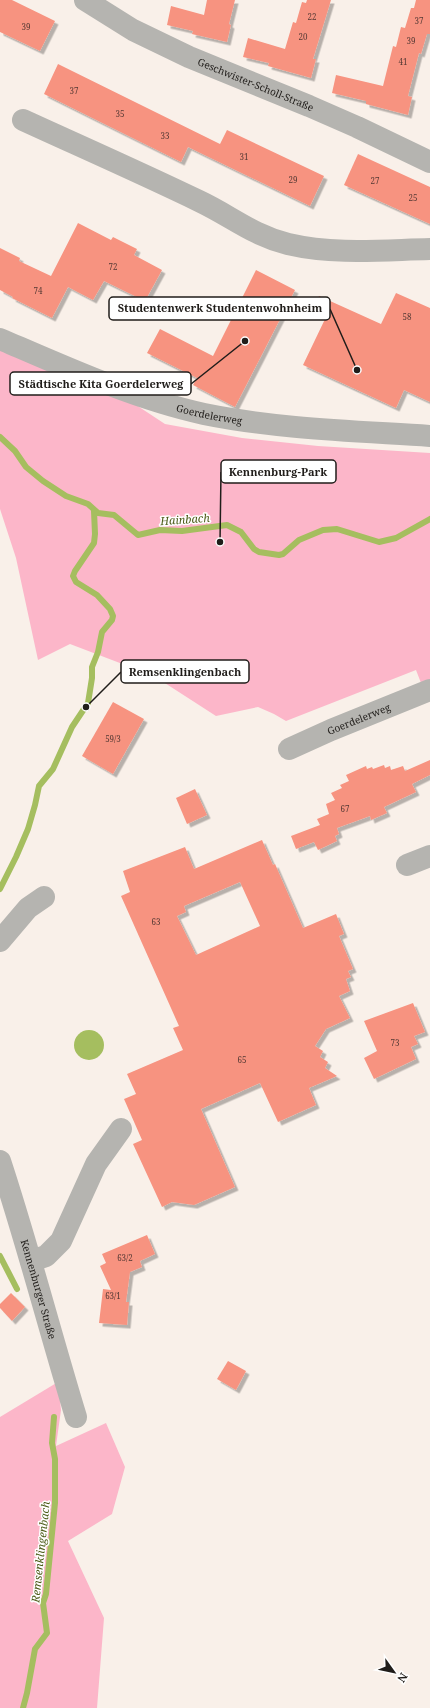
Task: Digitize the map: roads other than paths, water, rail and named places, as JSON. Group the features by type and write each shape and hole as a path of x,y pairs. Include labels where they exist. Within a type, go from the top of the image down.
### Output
{"street":[{"name":"Geschwister-Scholl-Straße","path":"85,0 133,30 189,57 309,106 364,130 430,162"},
{"path":"23,120 200,201 244,227 273,240 307,248 328,250 430,249"},
{"name":"Goerdelerweg","path":"0,339 116,386 164,403 204,414 244,421 326,429 430,436"},
{"name":"Goerdelerweg","path":"289,749 331,730 430,690"},
{"path":"407,865 430,856"},
{"path":"0,941 28,908 44,897"},
{"path":"31,1260 46,1256 61,1241 96,1164 121,1130"},
{"name":"Kennenburger Straße","path":"0,1161 31,1260 48,1328 76,1417"}],"waterway":[{"name":"Hainbach","path":"0,437 15,451 26,467 43,481 66,496 88,504 98,513 114,515 138,535 160,530 182,531 227,525 241,532 254,549 259,552 279,555 283,554 299,540 323,530 337,529 379,542 396,538 430,519"},
{"name":"Remsenklingenbach","path":"0,889 28,829 39,786 53,769 72,727 88,703 92,678 92,667 98,652 102,632 112,620 113,616 110,609 97,595 76,582 73,576 94,543 94,511"},
{"name":"Remsenklingenbach","path":"0,1256 17,1289"},
{"name":"Remsenklingenbach","path":"23,1708 35,1649 47,1633 43,1603 46,1594 55,1503 55,1459 52,1443 54,1417"}],"place":[{"name":"Städtische Kita Goerdelerweg","path":"245,341"},
{"name":"Studentenwerk Studentenwohnheim","path":"357,370"},
{"name":"Kennenburg-Park","path":"220,542"},
{"name":"Remsenklingenbach","path":"86,707"}]}
